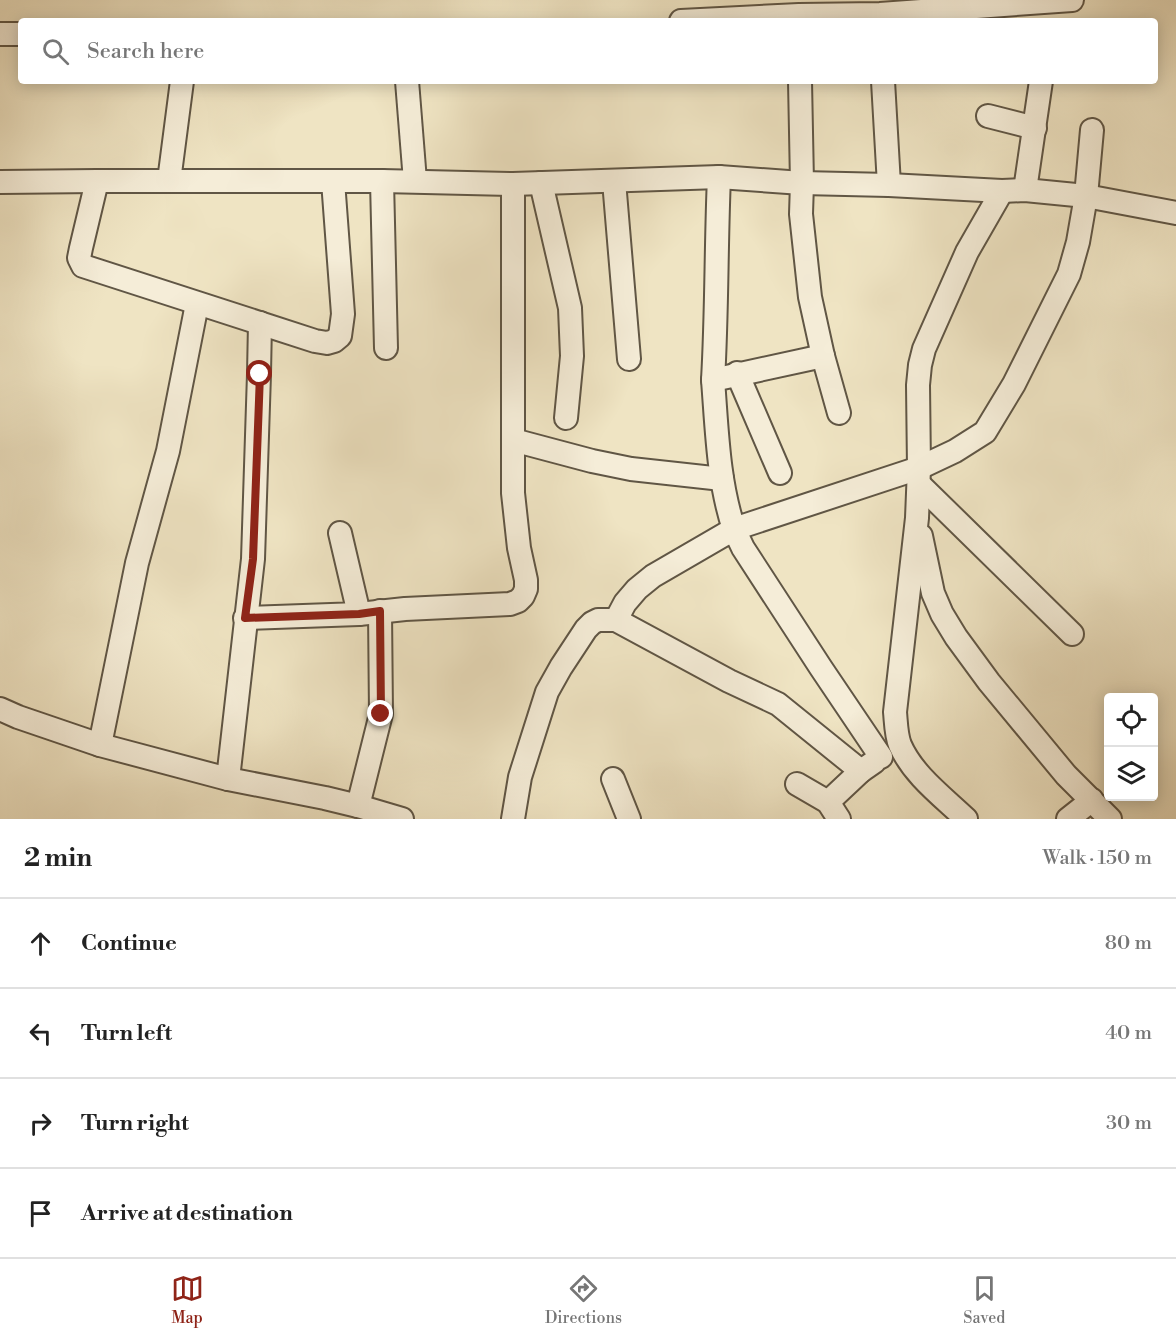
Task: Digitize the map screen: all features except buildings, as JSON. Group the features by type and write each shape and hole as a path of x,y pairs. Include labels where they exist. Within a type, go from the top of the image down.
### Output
{"street":[{"path":"799,18 880,18 1058,7"},
{"path":"0,34 18,34"},
{"path":"169,181 182,84"},
{"path":"407,84 415,181"},
{"path":"800,84 801,214 810,297 838,413"},
{"path":"883,84 889,185"},
{"path":"797,783 834,814 861,771 890,750 917,518 920,365 924,349 967,252 1013,191 1035,128 1041,84"},
{"path":"988,116 1035,128"},
{"path":"616,620 625,603 653,576 734,529 919,476 986,432 1014,384 1069,274 1078,242 1086,196 1092,130"},
{"path":"719,177 713,380 722,479 727,510 734,529 743,548 821,668 890,750 911,763 926,782 966,819"},
{"path":"0,182 415,181 513,184 719,177 1086,196 1176,213"},
{"path":"97,181 79,258 83,266 197,304 327,343 340,336 343,314 333,181"},
{"path":"382,181 386,348"},
{"path":"615,181 629,359"},
{"path":"541,183 570,308 572,356 566,418"},
{"path":"245,618 510,604 519,601 523,596 526,580 519,548 513,493 513,184"},
{"path":"100,745 136,563 168,451 197,304"},
{"path":"228,779 253,559 260,323"},
{"path":"713,380 823,356"},
{"path":"737,373 780,472"},
{"path":"513,440 631,470 722,479"},
{"path":"919,476 1072,634"},
{"path":"917,518 933,593 946,622 989,682 1066,775 1110,819"},
{"path":"340,533 369,612 381,714 358,806"},
{"path":"513,819 520,777 547,692 586,629 598,620 616,620 729,681 778,704 861,771"},
{"path":"0,709 27,721 100,745 228,779 358,806 402,819"},
{"path":"613,779 629,819"},
{"path":"1068,819 1092,800"}],"route":[{"path":"260,374 253,559 245,618 359,614 380,611 381,714"}]}
